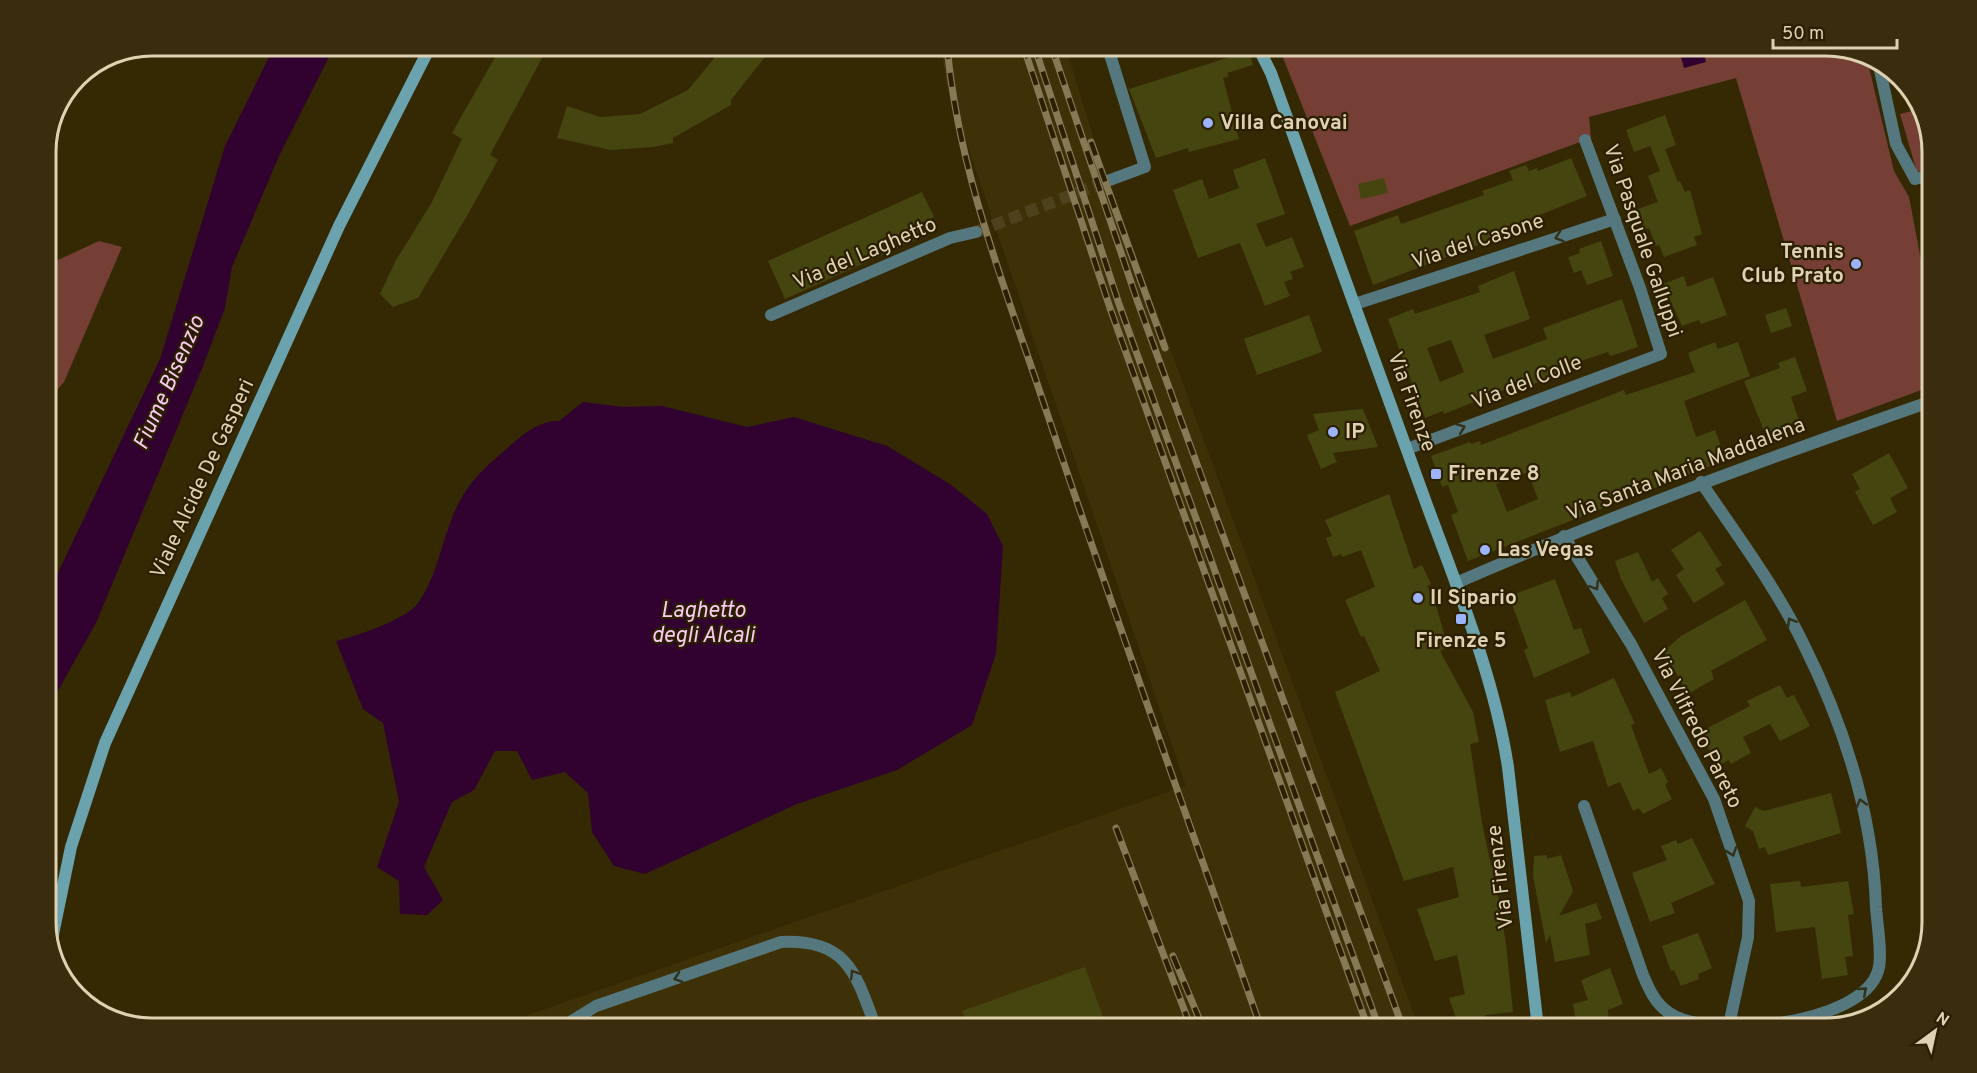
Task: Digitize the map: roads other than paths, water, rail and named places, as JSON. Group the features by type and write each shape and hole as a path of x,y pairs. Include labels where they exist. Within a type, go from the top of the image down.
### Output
{"main road":[{"name":"Viale Alcide De Gasperi","path":"56,920 71,847 105,743 339,226 425,56"},
{"name":"Via Firenze","path":"1262,56 1456,583 1484,667 1502,731 1537,1018"}],"street":[{"path":"1110,56 1145,166 1110,180"},
{"path":"1881,73 1896,144 1915,179 1921,178"},
{"name":"Via Pasquale Galluppi","path":"1585,140 1615,219 1661,354"},
{"name":"Via del Casone","path":"1354,304 1615,219"},
{"name":"Via del Laghetto","path":"771,315 950,238 975,232"},
{"name":"Via del Colle","path":"1407,449 1661,354"},
{"name":"Via Santa Maria Maddalena","path":"1456,583 1564,536 1701,483 1921,405"},
{"path":"1701,483 1747,550 1802,641 1840,724 1863,810 1875,877 1879,970 1870,986 1841,1008 1806,1018"},
{"name":"Via Vilfredo Pareto","path":"1564,536 1631,644 1714,798 1749,901 1748,937 1731,1018"},
{"path":"1584,806 1653,997 1668,1013 1681,1018"},
{"path":"576,1018 596,1006 781,942 802,941 826,947 845,961 858,980 872,1018"}],"water":[{"name":"Fiume Bisenzio","path":"270,56 329,56 279,156 232,267 225,308 203,366 96,623 56,694 56,577 160,359 225,146"},
{"path":"1704,56 1706,62 1684,68 1681,57"},
{"name":"Laghetto degli Alcali","path":"583,402 623,407 662,406 747,427 794,417 887,446 950,484 987,514 1003,546 996,654 972,725 897,770 797,804 645,874 614,866 592,832 588,793 565,772 532,780 517,751 495,751 474,790 452,802 424,867 443,900 427,915 400,914 399,881 377,867 399,802 383,723 363,709 336,641 392,621 412,609 429,583 457,505 470,485 485,468 522,436 540,425 559,421"}],"tunnel":[{"path":"976,232 1110,180"}],"railway":[{"path":"948,56 961,139 1000,275 1125,642 1257,1018"},
{"path":"1027,56 1110,308 1364,1018"},
{"path":"1038,56 1119,304 1375,1018"},
{"path":"1055,56 1137,300 1399,1018"},
{"path":"1091,142 1165,348"},
{"path":"1116,828 1187,1018"},
{"path":"1173,956 1199,1018"}],"place":[{"name":"Villa Canovai","path":"1208,123"},
{"name":"Tennis Club Prato","path":"1856,264"},
{"name":"IP","path":"1333,432"},
{"name":"Firenze 8","path":"1436,474"},
{"name":"Las Vegas","path":"1485,550"},
{"name":"Il Sipario","path":"1418,598"},
{"name":"Firenze 5","path":"1461,619"}]}
